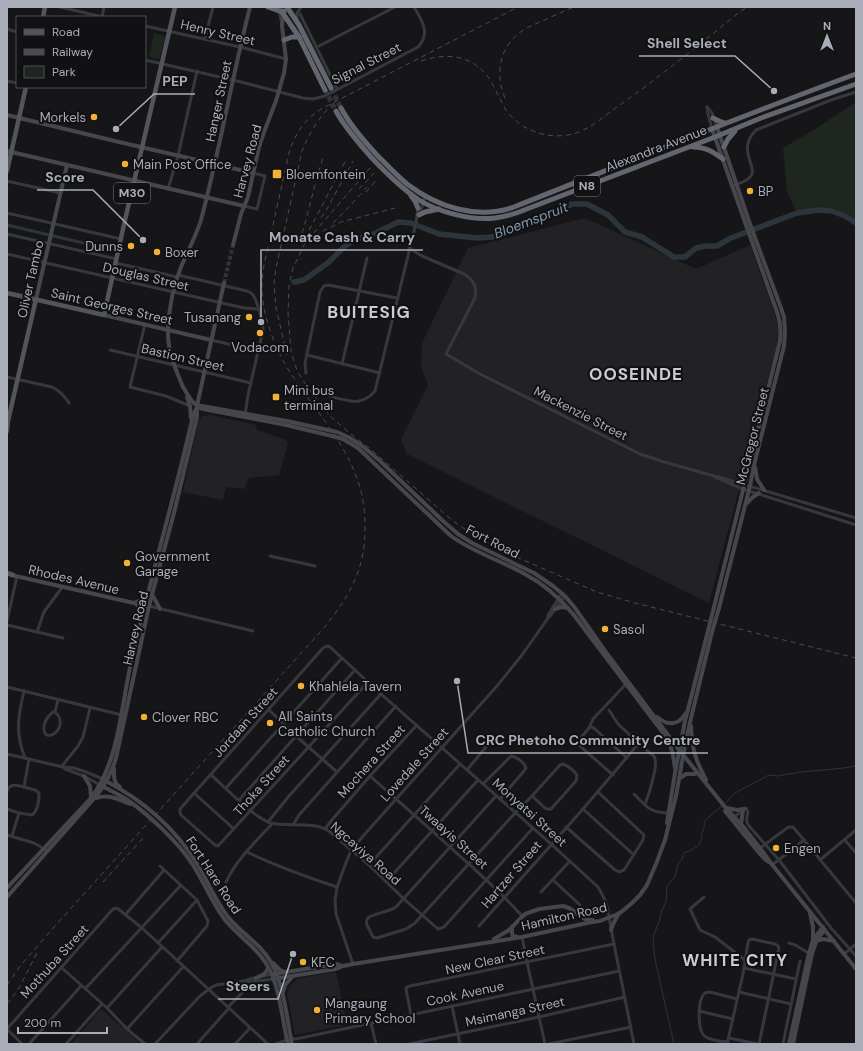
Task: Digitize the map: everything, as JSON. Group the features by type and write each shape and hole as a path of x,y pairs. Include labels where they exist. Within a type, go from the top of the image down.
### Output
{"highway":[{"path":"268,7 280,10 288,8 299,25 331,88"},
{"path":"280,10 299,37 325,90"},
{"path":"284,40 292,37 299,37"},
{"name":"Alexandra Avenue","path":"856,74 726,123 514,207 501,211 482,213 450,207 424,195 407,184 388,167 338,109 346,127 380,167 408,192 422,201 440,209 461,216 488,219 502,217 518,212 744,125 856,84"},
{"path":"713,118 719,122 726,123"},
{"path":"724,147 731,134 744,125"},
{"path":"690,147 701,147 707,149 723,159"},
{"path":"408,192 418,208"},
{"path":"419,215 425,212 440,209"}],"main road":[{"name":"M30","path":"104,315 176,7"},
{"name":"Hanger Street","path":"190,428 190,406 173,365 169,349 168,330 173,292 178,276 196,234 206,198 250,7"},
{"name":"Harvey Road","path":"233,245 241,214 248,196 262,138 279,92 284,73 286,59 282,26 283,19 280,10"},
{"path":"7,171 9,152 26,88"},
{"path":"7,115 253,173"},
{"name":"McGregor Street","path":"714,128 723,159 734,185 778,315 781,332 744,486 717,608"},
{"name":"McGregor Street","path":"717,136 724,147 734,185"},
{"path":"9,152 244,206"},
{"name":"Oliver Tambo","path":"7,431 67,165"},
{"name":"McGregor Street","path":"681,754 688,709 745,505 777,377 786,331 781,308 752,237"},
{"name":"Harvey Road","path":"7,897 93,798 102,786 114,764 123,715 147,606 196,417 204,372 224,284"},
{"name":"Saint Georges Street","path":"7,293 212,340"},
{"name":"Fort Road","path":"182,385 197,406 337,432 362,445 458,534 472,543 534,573 563,595 578,612 681,754"},
{"path":"196,417 204,408 200,401 200,392"},
{"path":"190,428 197,406"},
{"name":"Fort Road","path":"245,415 343,439 352,444 366,454 446,531 466,546 542,584 568,608 669,741 681,754"},
{"name":"Harvey Road","path":"172,512 190,428"},
{"path":"754,465 757,479 764,490"},
{"path":"745,505 759,493"},
{"path":"446,531 450,527"},
{"path":"7,573 15,575"},
{"name":"Rhodes Avenue","path":"15,575 147,606"},
{"path":"142,616 140,610 134,603 150,594 160,609"},
{"name":"Harvey Road","path":"105,780 123,715 128,677 142,616 147,606"},
{"path":"555,609 561,607 568,608"},
{"name":"McGregor Street","path":"681,754 710,632"},
{"path":"650,711 663,721 674,724 681,720 688,709"},
{"path":"690,721 694,754 716,798"},
{"path":"669,741 673,755 675,772"},
{"path":"681,754 710,788"},
{"path":"681,754 695,774 733,817 760,854 771,863"},
{"name":"Hamilton Road","path":"670,813 675,772 681,754"},
{"name":"Hamilton Road","path":"579,915 591,920 620,913 644,891 656,864 666,832 680,778 681,754"},
{"path":"114,764 114,776 117,786 130,793 139,801"},
{"path":"680,778 686,774 695,774"},
{"path":"84,776 90,786 93,798 107,796 115,797 141,810"},
{"name":"Fort Hare Road","path":"105,780 139,801 159,818 182,843 199,867 236,927 259,947 273,965 277,993 288,1040 292,1044"},
{"name":"Fort Hare Road","path":"102,786 141,810 183,851 193,864 224,919 254,948 268,965 275,976 283,995 288,1040"},
{"name":"Harvey Road","path":"7,888 93,798"},
{"path":"725,808 744,810 741,824"},
{"path":"733,817 741,824 856,969"},
{"name":"Hamilton Road","path":"275,976 293,976 336,969 353,964 520,937 600,921 623,908 637,895 645,885 656,864"},
{"path":"490,942 512,927 522,916 534,910 559,906 569,908 579,915 580,921 578,925"},
{"path":"809,911 815,941"},
{"path":"611,930 620,913"},
{"path":"512,927 512,935 515,937 520,937"},
{"path":"789,1044 810,953 815,941 824,928"},
{"path":"815,941 823,939 834,941"},
{"path":"793,1044 810,953"},
{"path":"268,958 280,970 288,972"},
{"name":"Hamilton Road","path":"275,976 288,972 336,964 343,966"},
{"path":"256,978 267,971 268,965"},
{"path":"283,995 285,985 293,976"}],"street":[{"path":"60,7 98,16"},
{"path":"205,38 213,7"},
{"path":"299,25 297,16 298,10 301,7"},
{"path":"317,47 395,7"},
{"name":"Signal Street","path":"146,60 197,71 303,98 313,99 324,96 418,47 423,40 425,32 423,24 414,7"},
{"path":"300,14 337,89"},
{"name":"Henry Street","path":"146,26 240,46 286,59"},
{"path":"168,189 178,156 197,71"},
{"path":"734,185 747,180 752,175 753,170 748,154 748,145 750,137 756,130 760,127 831,100 856,92"},
{"path":"708,107 712,113 714,128 708,114 708,107"},
{"path":"244,206 257,209 265,176 253,173"},
{"path":"7,181 60,193"},
{"path":"322,393 326,396 355,402 374,393 409,248 424,195"},
{"path":"416,222 418,208 422,201"},
{"path":"7,213 53,226 121,239"},
{"path":"7,234 49,242 116,261 178,276 224,284 252,293 263,325 245,415"},
{"name":"Mackenzie Street","path":"409,248 422,256 470,277 475,285 476,294 446,354 486,377 635,451 656,459 714,476 718,479 744,486 759,493 816,513 856,525"},
{"name":"Douglas Street","path":"7,254 220,303 248,309 258,309"},
{"path":"342,364 366,258"},
{"path":"306,373 306,355 322,287 328,285 397,298"},
{"path":"145,324 130,387 166,396 190,406"},
{"name":"Saint Georges Street","path":"212,340 258,351"},
{"name":"Bastion Street","path":"110,350 251,383"},
{"path":"306,355 380,373"},
{"path":"7,377 52,387 64,395 69,403"},
{"name":"Mackenzie Street","path":"749,488 764,490 856,518"},
{"path":"270,556 315,566"},
{"path":"7,621 15,575"},
{"path":"37,632 44,612 63,586"},
{"name":"Lovedale Street","path":"353,964 336,914 335,900 337,887 352,851 364,835 510,672 555,609 563,595"},
{"path":"548,618 548,615 560,599"},
{"name":"Rhodes Avenue","path":"147,606 252,631"},
{"path":"7,625 63,638"},
{"name":"Monyatsi Street","path":"327,646 330,647 381,694 516,812 598,887 606,901 634,1044"},
{"name":"Jordaan Street","path":"217,846 182,817 180,812 181,808 323,648 327,646"},
{"path":"226,788 342,658"},
{"path":"239,800 355,670"},
{"name":"Thoka Street","path":"217,846 221,844 368,682"},
{"path":"613,775 579,744 579,740 589,728 593,719 626,684"},
{"path":"7,687 123,715"},
{"path":"24,691 18,728 20,745 25,758"},
{"path":"268,822 289,796 381,694"},
{"path":"55,712 60,719 59,726 56,734 50,736 44,731 44,725 48,716 55,712 58,700"},
{"path":"293,825 297,818 396,706"},
{"path":"62,767 81,741 90,708"},
{"path":"269,710 337,772"},
{"path":"609,710 616,721 640,743 656,761 649,794 645,804"},
{"name":"Mochera Street","path":"325,829 370,776 417,725"},
{"path":"589,728 592,727 596,729 627,758"},
{"path":"467,770 490,742"},
{"name":"Hartzer Street","path":"479,926 640,743"},
{"path":"7,754 80,770 105,780"},
{"path":"483,784 511,756 515,757 524,764 526,768 399,904 392,910 371,916 368,919 366,922 373,937 377,938 406,929 415,923 558,766 561,764 566,765 577,775 576,781 552,809 547,809 532,796"},
{"path":"24,787 29,759"},
{"path":"369,865 460,764"},
{"path":"62,767 84,776 102,786"},
{"name":"Ngcayiya Road","path":"211,775 251,810 268,822 325,829 369,865 404,899 440,929 444,927 486,879"},
{"name":"Twaayis Street","path":"370,776 486,879 522,916"},
{"path":"386,882 478,780"},
{"path":"7,791 8,788 13,785 39,792 37,809 34,814 18,813 7,809"},
{"path":"566,827 617,871 619,872 624,870 643,840 644,835 598,792"},
{"path":"194,793 234,829"},
{"path":"634,794 654,811 670,813"},
{"path":"733,817 746,808 748,811 746,820 747,824 779,860 831,928 856,956"},
{"path":"583,809 634,855"},
{"path":"12,836 18,813"},
{"path":"226,882 232,870 273,823"},
{"path":"760,848 789,827 795,829 856,903"},
{"path":"486,879 533,828"},
{"path":"820,860 856,830"},
{"path":"7,835 29,841 48,851"},
{"path":"771,863 779,860 804,840"},
{"path":"845,840 856,853"},
{"path":"247,852 315,880 337,887"},
{"path":"541,892 570,861"},
{"path":"160,866 197,900 207,918 208,923 177,961"},
{"path":"164,870 126,914 268,1044"},
{"path":"553,880 580,905"},
{"path":"85,989 180,885"},
{"path":"704,897 690,909 700,930 715,937 745,960"},
{"path":"158,943 197,900"},
{"name":"Mothuba Street","path":"7,1029 116,908 126,914"},
{"path":"520,937 545,1044"},
{"path":"729,1038 758,1044 779,948 777,944 757,939 750,940 748,943 739,992 727,1043 704,1037 701,1029 699,1011 702,995 710,992 737,999"},
{"path":"789,943 795,944 804,951 810,953"},
{"name":"New Clear Street","path":"411,1015 406,989 408,987 614,944"},
{"path":"844,954 856,944"},
{"path":"107,1008 162,947"},
{"path":"783,1044 800,961"},
{"path":"127,1029 183,966"},
{"path":"62,968 145,1044"},
{"path":"744,968 796,979"},
{"name":"Cook Avenue","path":"276,1044 288,1040 619,971"},
{"name":"Hamilton Road","path":"155,1044 208,989 216,985 275,976"},
{"name":"Hamilton Road","path":"244,981 251,982 275,976"},
{"path":"29,1044 82,986"},
{"path":"197,1044 246,989 249,987 262,987"},
{"path":"739,992 791,1004"},
{"name":"Msimanga Street","path":"409,1044 539,1017 625,997"},
{"path":"66,1044 102,1004"},
{"path":"452,1006 460,1044"},
{"path":"699,1011 733,1019"},
{"path":"371,1023 376,1044"},
{"path":"549,1044 631,1027"},
{"path":"235,1044 250,1028"},
{"path":"7,1029 22,1044"}],"shaded area":[{"path":"585,218 696,269 750,245 779,326 777,345 709,603 407,454 401,439 428,385 421,367 422,343 468,248"},
{"path":"211,415 256,425 257,430 286,440 288,443 279,475 249,478 244,489 226,487 223,500 183,492 198,422 202,416"},
{"name":"Mangaung Primary School","path":"336,972 347,1025 295,1035 287,994 289,987 298,978"},
{"path":"101,1009 141,1044 71,1044"}],"green space":[{"path":"154,33 165,36 160,58 158,59 149,57"},
{"path":"856,102 856,223 842,214 828,210 797,213 787,192 783,148"}],"waterway":[{"name":"Bloemspruit","path":"294,282 304,280 329,262 344,247 354,240 374,234 398,222 411,223 439,234 477,238 492,237 528,222 554,214 572,204 587,204 608,215 625,232 642,237 674,257 685,257 696,248 717,246 731,238 797,213 818,210 832,211 845,216 856,223"},
{"name":"Bloemspruit","path":"7,225 117,251"},
{"path":"725,804 735,793 769,775 777,776 856,766"},
{"path":"674,1044 655,959 653,943 654,934 666,902 667,886 675,877 678,864 684,853 700,843 704,821 722,806"}],"tunnel":[{"path":"331,89 341,108"},
{"path":"325,90 336,111"},
{"path":"224,283 233,245"}],"railway":[{"path":"7,985 20,966 55,926 323,629 348,594 359,569 365,541 365,525 363,501 358,480 339,442 284,362 269,327 264,309 262,292 264,265 289,153 297,134 305,123 321,109 518,7"},
{"path":"505,98 500,81 501,63 503,55 512,40 526,28 574,7"},
{"path":"421,61 431,58 450,56 476,65 490,80 506,110 520,124 538,133 557,136 566,135 582,131 598,122 747,7"},
{"path":"287,355 276,308 274,283 276,268 302,151 314,127 331,106"},
{"path":"302,233 323,158"},
{"path":"305,238 347,158"},
{"path":"321,218 353,161"},
{"path":"370,168 305,243 293,268 289,286 288,313 291,351 295,365 308,388 330,416 453,521 475,536 500,550 597,592 635,603 856,658"},
{"path":"359,189 374,173"},
{"path":"366,192 378,178"},
{"path":"333,223 367,187"},
{"path":"315,236 341,222 395,208"},
{"path":"103,882 145,836"},
{"path":"7,1004 19,988 38,951"}],"place":[{"name":"Shell Select","path":"774,91"},
{"name":"Morkels","path":"94,117"},
{"name":"PEP","path":"116,129"},
{"name":"Main Post Office","path":"125,164"},
{"name":"Bloemfontein","path":"277,174"},
{"name":"BP","path":"750,191"},
{"name":"Score","path":"143,240"},
{"name":"Dunns","path":"131,246"},
{"name":"Boxer","path":"157,252"},
{"name":"Tusanang","path":"249,317"},
{"name":"Monate Cash & Carry","path":"261,322"},
{"name":"Vodacom","path":"260,333"},
{"name":"Mini bus terminal","path":"276,397"},
{"name":"Government Garage","path":"127,563"},
{"name":"Sasol","path":"605,629"},
{"name":"CRC Phetoho Community Centre","path":"457,681"},
{"name":"Khahlela Tavern","path":"301,686"},
{"name":"Clover RBC","path":"144,717"},
{"name":"All Saints Catholic Church","path":"270,723"},
{"name":"Engen","path":"776,848"},
{"name":"Steers","path":"293,954"},
{"name":"KFC","path":"303,962"},
{"name":"Mangaung Primary School","path":"317,1010"}],"district":[{"name":"BUITESIG","path":"369,312"},
{"name":"OOSEINDE","path":"636,374"},
{"name":"WHITE CITY","path":"735,960"}]}
